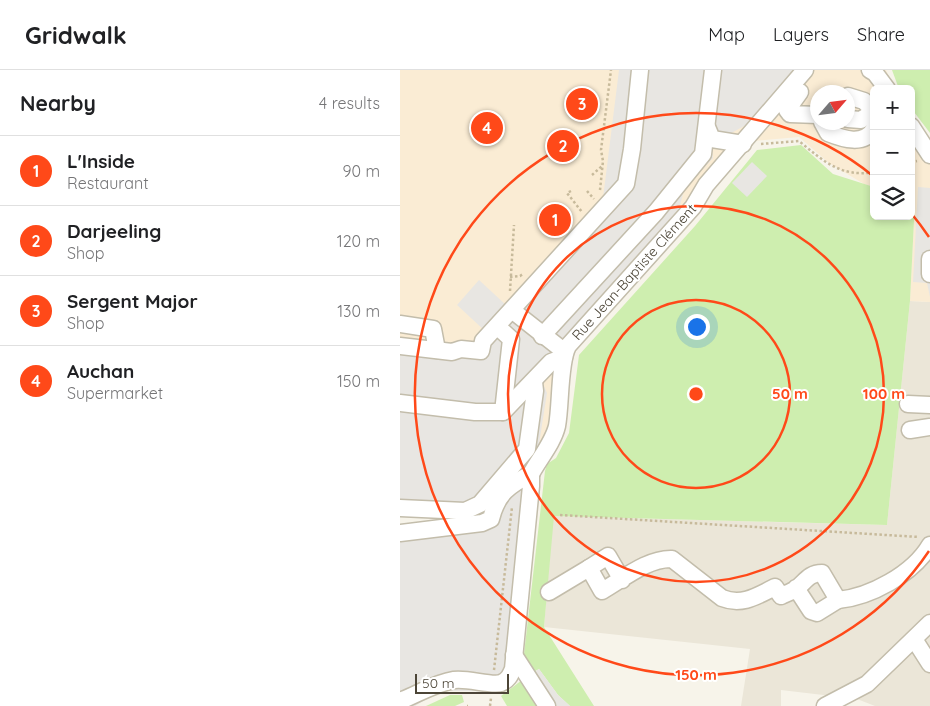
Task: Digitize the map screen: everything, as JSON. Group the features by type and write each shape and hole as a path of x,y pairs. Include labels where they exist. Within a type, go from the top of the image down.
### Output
{"street":[{"path":"400,346 437,350 481,351 483,341 498,327 626,184 632,149 640,70"},
{"path":"542,336 674,191 703,154 713,70"},
{"path":"870,70 875,73 884,85"},
{"path":"886,70 892,85"},
{"path":"810,73 800,92 787,110 790,114 810,115"},
{"name":"Rue Jean-Baptiste Clément","path":"502,412 534,382 551,362 564,355 693,207 706,185 748,144 786,93 810,73"},
{"path":"855,98 864,101 870,107"},
{"path":"855,120 861,120 870,114"},
{"path":"707,127 712,139 748,144"},
{"path":"826,130 828,133 854,140 863,139 873,130"},
{"path":"914,130 930,155"},
{"path":"930,259 930,274"},
{"path":"400,534 482,523 492,519 496,501 514,482 531,474 564,422 564,355 512,311"},
{"path":"400,324 433,328 437,350"},
{"path":"400,403 484,413 502,412 512,340 498,327"},
{"path":"400,508 465,511 480,504 527,449 536,391 534,382"},
{"path":"908,404 930,405"},
{"path":"910,430 930,427"},
{"path":"400,701 425,689 454,680 502,682 510,677 532,486 531,474"},
{"path":"796,588 811,612 817,613 838,600 869,594 919,562 926,541"},
{"path":"549,592 608,556 622,580"},
{"path":"588,568 602,591 656,560 664,558 677,561 722,598 731,602 750,600 775,586 781,596 796,588 810,576 822,574 838,600"},
{"path":"828,705 867,684 930,623"},
{"path":"914,639 930,664"},
{"path":"514,655 535,691 547,706"}],"path":[{"path":"589,206 600,193 603,165 601,150 611,70"},
{"path":"748,144 799,141 830,166 849,173 870,172"},
{"path":"592,175 603,165"},
{"path":"571,191 567,193 584,212"},
{"path":"587,191 594,200"},
{"path":"510,277 520,276 526,272"},
{"path":"493,674 514,482"},
{"path":"560,515 926,541"}],"shaded area":[{"path":"400,70 886,70 892,85 870,85 870,186 829,163 799,137 753,141 681,214 554,375 548,431 474,516 400,511"},
{"path":"619,70 796,70 746,125 711,144 713,158 684,190 679,209 536,368 547,393 539,444 480,509 539,475 516,677 475,687 475,691 446,691 446,687 415,706 400,706 400,528 468,521 400,511 400,353 470,345 485,331 457,305 479,280 506,305 603,198"},
{"path":"915,132 930,155 930,302 910,301 915,220"},
{"path":"752,162 767,176 747,197 732,183"},
{"path":"918,187 930,188 930,297 927,283 913,282"},
{"path":"910,301 930,302 930,706 875,706 857,699 781,690 781,706 741,706 750,649 544,627 553,516 887,525"},
{"path":"539,669 558,695 570,706 555,706 530,674"}],"green space":[{"path":"892,70 930,70 930,133 915,113 915,85 898,85"},
{"path":"801,145 833,174 870,186 870,220 914,220 910,301 887,525 554,516 544,627 594,706 570,706 558,695 539,669 530,674 524,654 545,471 547,464 556,458 569,433 579,355 695,226 757,150"},
{"path":"522,680 539,706 507,706 501,696"},
{"path":"450,695 462,695 464,702 455,706 426,706"}],"place":[{"name":"Sergent Major","path":"582,104"},
{"name":"Auchan","path":"487,128"},
{"name":"Darjeeling","path":"563,146"},
{"name":"L'Inside","path":"555,220"}]}
